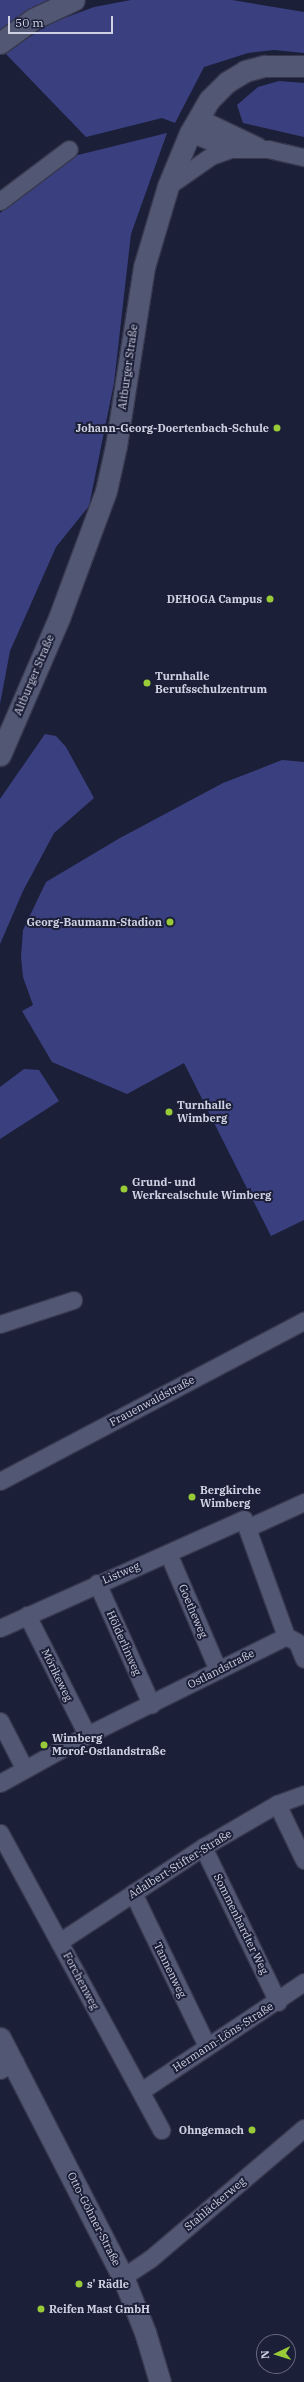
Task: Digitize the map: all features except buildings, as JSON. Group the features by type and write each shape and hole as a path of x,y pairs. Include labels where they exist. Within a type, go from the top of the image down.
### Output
{"street":[{"path":"0,43 33,19 74,0"},
{"name":"Altburger Straße","path":"0,755 59,618 106,491 116,446 144,267 168,186 194,125 209,100 226,82 246,71 264,66 304,66"},
{"path":"194,125 230,149"},
{"path":"194,125 268,149 304,157"},
{"path":"0,201 69,149"},
{"path":"168,186 211,156 230,149 268,149"},
{"path":"0,1324 73,1300"},
{"name":"Frauenwaldstraße","path":"0,1482 304,1321"},
{"path":"304,1502 247,1528 286,1636 297,1642 304,1659"},
{"name":"Listweg","path":"0,1628 97,1583 244,1519"},
{"name":"Goetheweg","path":"168,1553 218,1670"},
{"name":"Hölderlinweg","path":"97,1583 151,1704"},
{"name":"Mörikeweg","path":"27,1615 87,1735"},
{"name":"Ostlandstraße","path":"0,1783 24,1768 87,1735 286,1636"},
{"path":"0,1721 24,1768"},
{"name":"Adalbert-Stifter-Straße","path":"59,1942 203,1847 277,1804 304,1794"},
{"path":"277,1804 304,1860"},
{"name":"Forchenweg","path":"0,1832 142,2091 161,2130"},
{"name":"Sommenhardter Weg","path":"203,1847 278,2002"},
{"name":"Tannenweg","path":"133,1893 207,2046"},
{"name":"Hermann-Löns-Straße","path":"142,2091 207,2046 278,2002 304,1982"},
{"name":"Otto-Göhner-Straße","path":"0,2038 7,2066 123,2277 145,2332 160,2382"},
{"name":"Stahläckerweg","path":"123,2277 150,2259 304,2128"}],"shaded area":[{"path":"0,0 48,0 0,34"},
{"path":"131,0 232,0 304,12 304,53 274,50 248,53 204,67 175,123 162,118 86,137 5,53 51,23 94,7"},
{"path":"279,81 304,83 304,137 243,123 237,105 258,87"},
{"path":"167,133 131,234 114,383 89,506 56,547 10,651 0,704 0,213 74,156"},
{"path":"45,734 56,736 66,747 94,798 54,833 23,891 0,944 0,799"},
{"name":"Georg-Baumann-Stadion","path":"282,760 304,762 304,1220 271,1236 184,1063 127,1094 52,1062 22,1011 33,1005 23,977 21,957 23,930 46,882 120,838 223,783"},
{"path":"24,1069 39,1070 59,1101 0,1139 0,1087"}],"place":[{"name":"Johann-Georg-Doertenbach-Schule","path":"277,428"},
{"name":"DEHOGA Campus","path":"270,599"},
{"name":"Turnhalle Berufsschulzentrum","path":"147,683"},
{"name":"Georg-Baumann-Stadion","path":"170,922"},
{"name":"Turnhalle Wimberg","path":"169,1112"},
{"name":"Grund- und Werkrealschule Wimberg","path":"124,1189"},
{"name":"Bergkirche Wimberg","path":"192,1497"},
{"name":"Wimberg Morof-Ostlandstraße","path":"44,1745"},
{"name":"Ohngemach","path":"252,2130"},
{"name":"s' Rädle","path":"79,2284"},
{"name":"Reifen Mast GmbH","path":"41,2309"}]}
